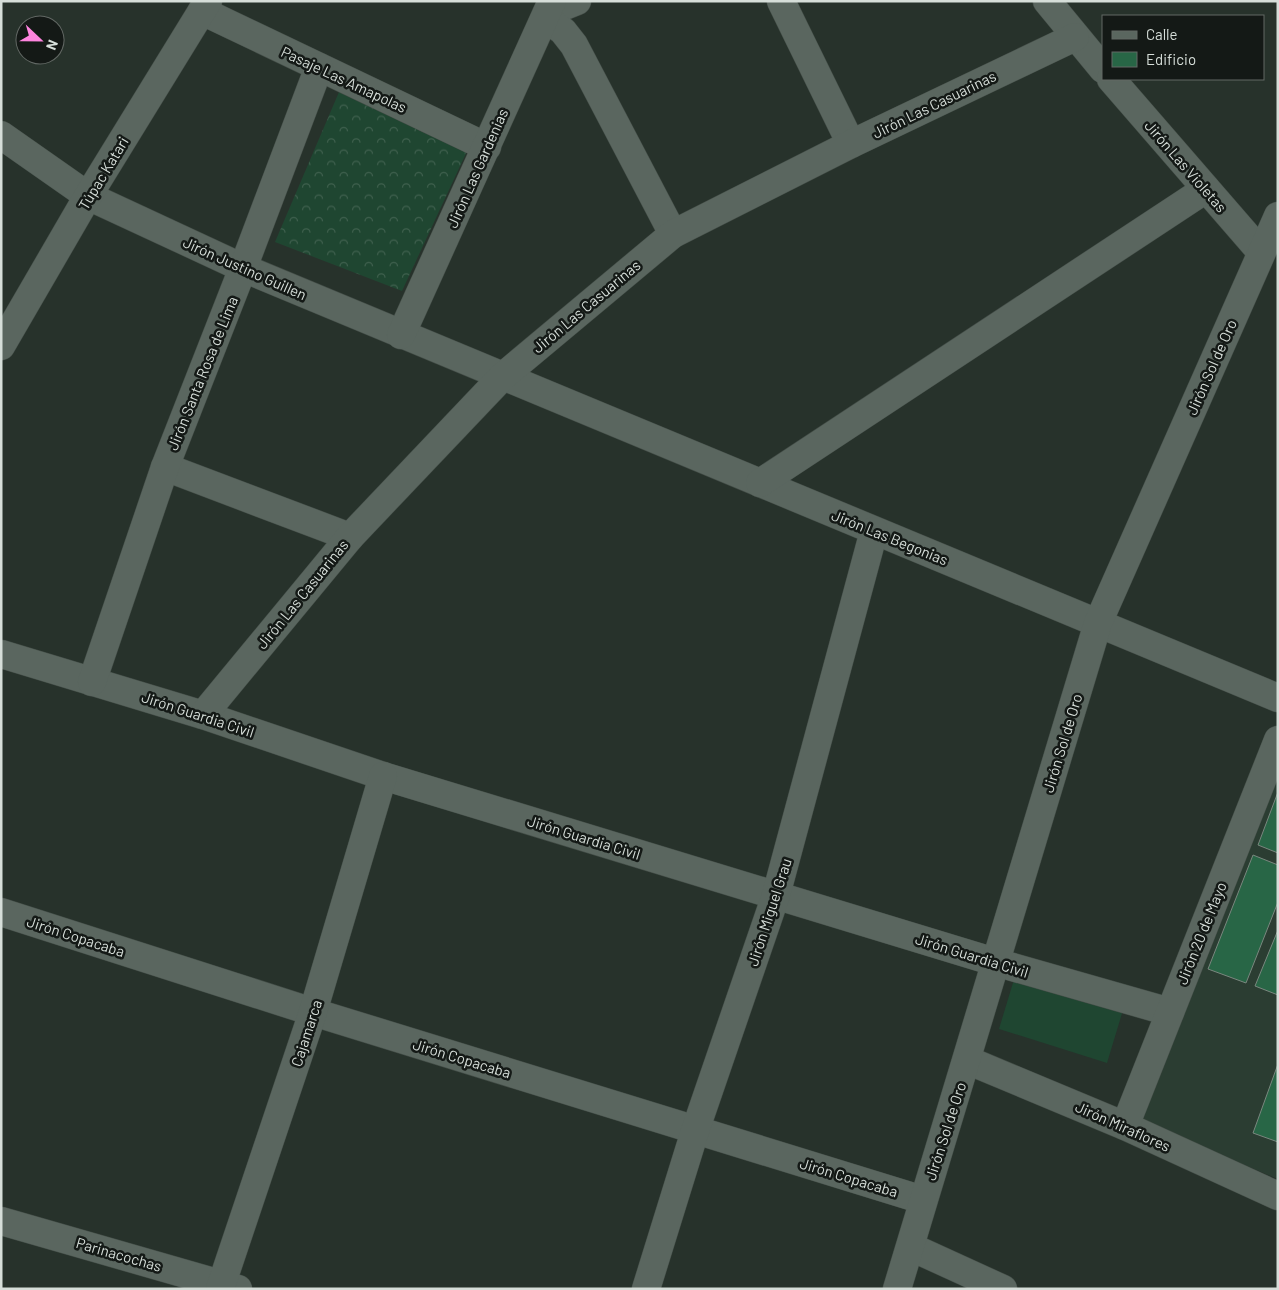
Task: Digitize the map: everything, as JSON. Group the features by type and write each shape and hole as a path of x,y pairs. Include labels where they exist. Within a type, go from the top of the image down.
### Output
{"street":[{"path":"578,1 548,11 574,45 673,234"},
{"path":"781,1 851,144"},
{"path":"1046,1 1102,68"},
{"name":"Pasaje Las Amapolas","path":"205,6 319,67 487,147"},
{"name":"Túpac Katari","path":"1,346 88,196 205,6"},
{"name":"Jirón Las Gardenias","path":"401,335 548,11"},
{"name":"Jirón Las Casuarinas","path":"203,715 350,537 502,377 673,234 851,144 1075,37"},
{"name":"Jirón Santa Rosa de Lima","path":"92,682 165,467 319,67"},
{"name":"Jirón Las Violetas","path":"1112,80 1261,252"},
{"name":"Jirón Justino Guillen","path":"1,136 88,196 243,268 502,377"},
{"path":"760,484 1206,189"},
{"name":"Jirón Sol de Oro","path":"897,1289 911,1247 923,1200 968,1060 995,962 1098,624 1278,216"},
{"name":"Jirón Las Begonias","path":"502,377 1278,698"},
{"path":"165,467 350,537"},
{"name":"Jirón Miguel Grau","path":"646,1289 695,1131 776,896 874,531"},
{"name":"Jirón Guardia Civil","path":"1,654 203,715 383,776 995,962 1170,1012"},
{"name":"Jirón 20 de Mayo","path":"1124,1126 1278,740"},
{"name":"Cajamarca","path":"226,1287 313,1012 383,776"},
{"name":"Jirón Copacaba","path":"1,912 313,1012 923,1200"},
{"name":"Jirón Miraflores","path":"968,1060 1124,1126 1278,1196"},
{"name":"Parinacochas","path":"1,1221 226,1287"},
{"path":"911,1247 1003,1289"}],"shaded area":[{"path":"1278,777 1278,1179 1135,1120"}],"green space":[{"path":"342,85 468,149 402,291 275,242"},
{"path":"1015,976 1123,1010 1107,1063 999,1029"}],"building":[{"path":"1278,792 1278,853 1258,845"},
{"path":"1253,855 1278,865 1278,902 1246,983 1208,969"},
{"path":"1278,930 1278,995 1255,986"},
{"path":"1278,1064 1278,1142 1253,1133"}]}
